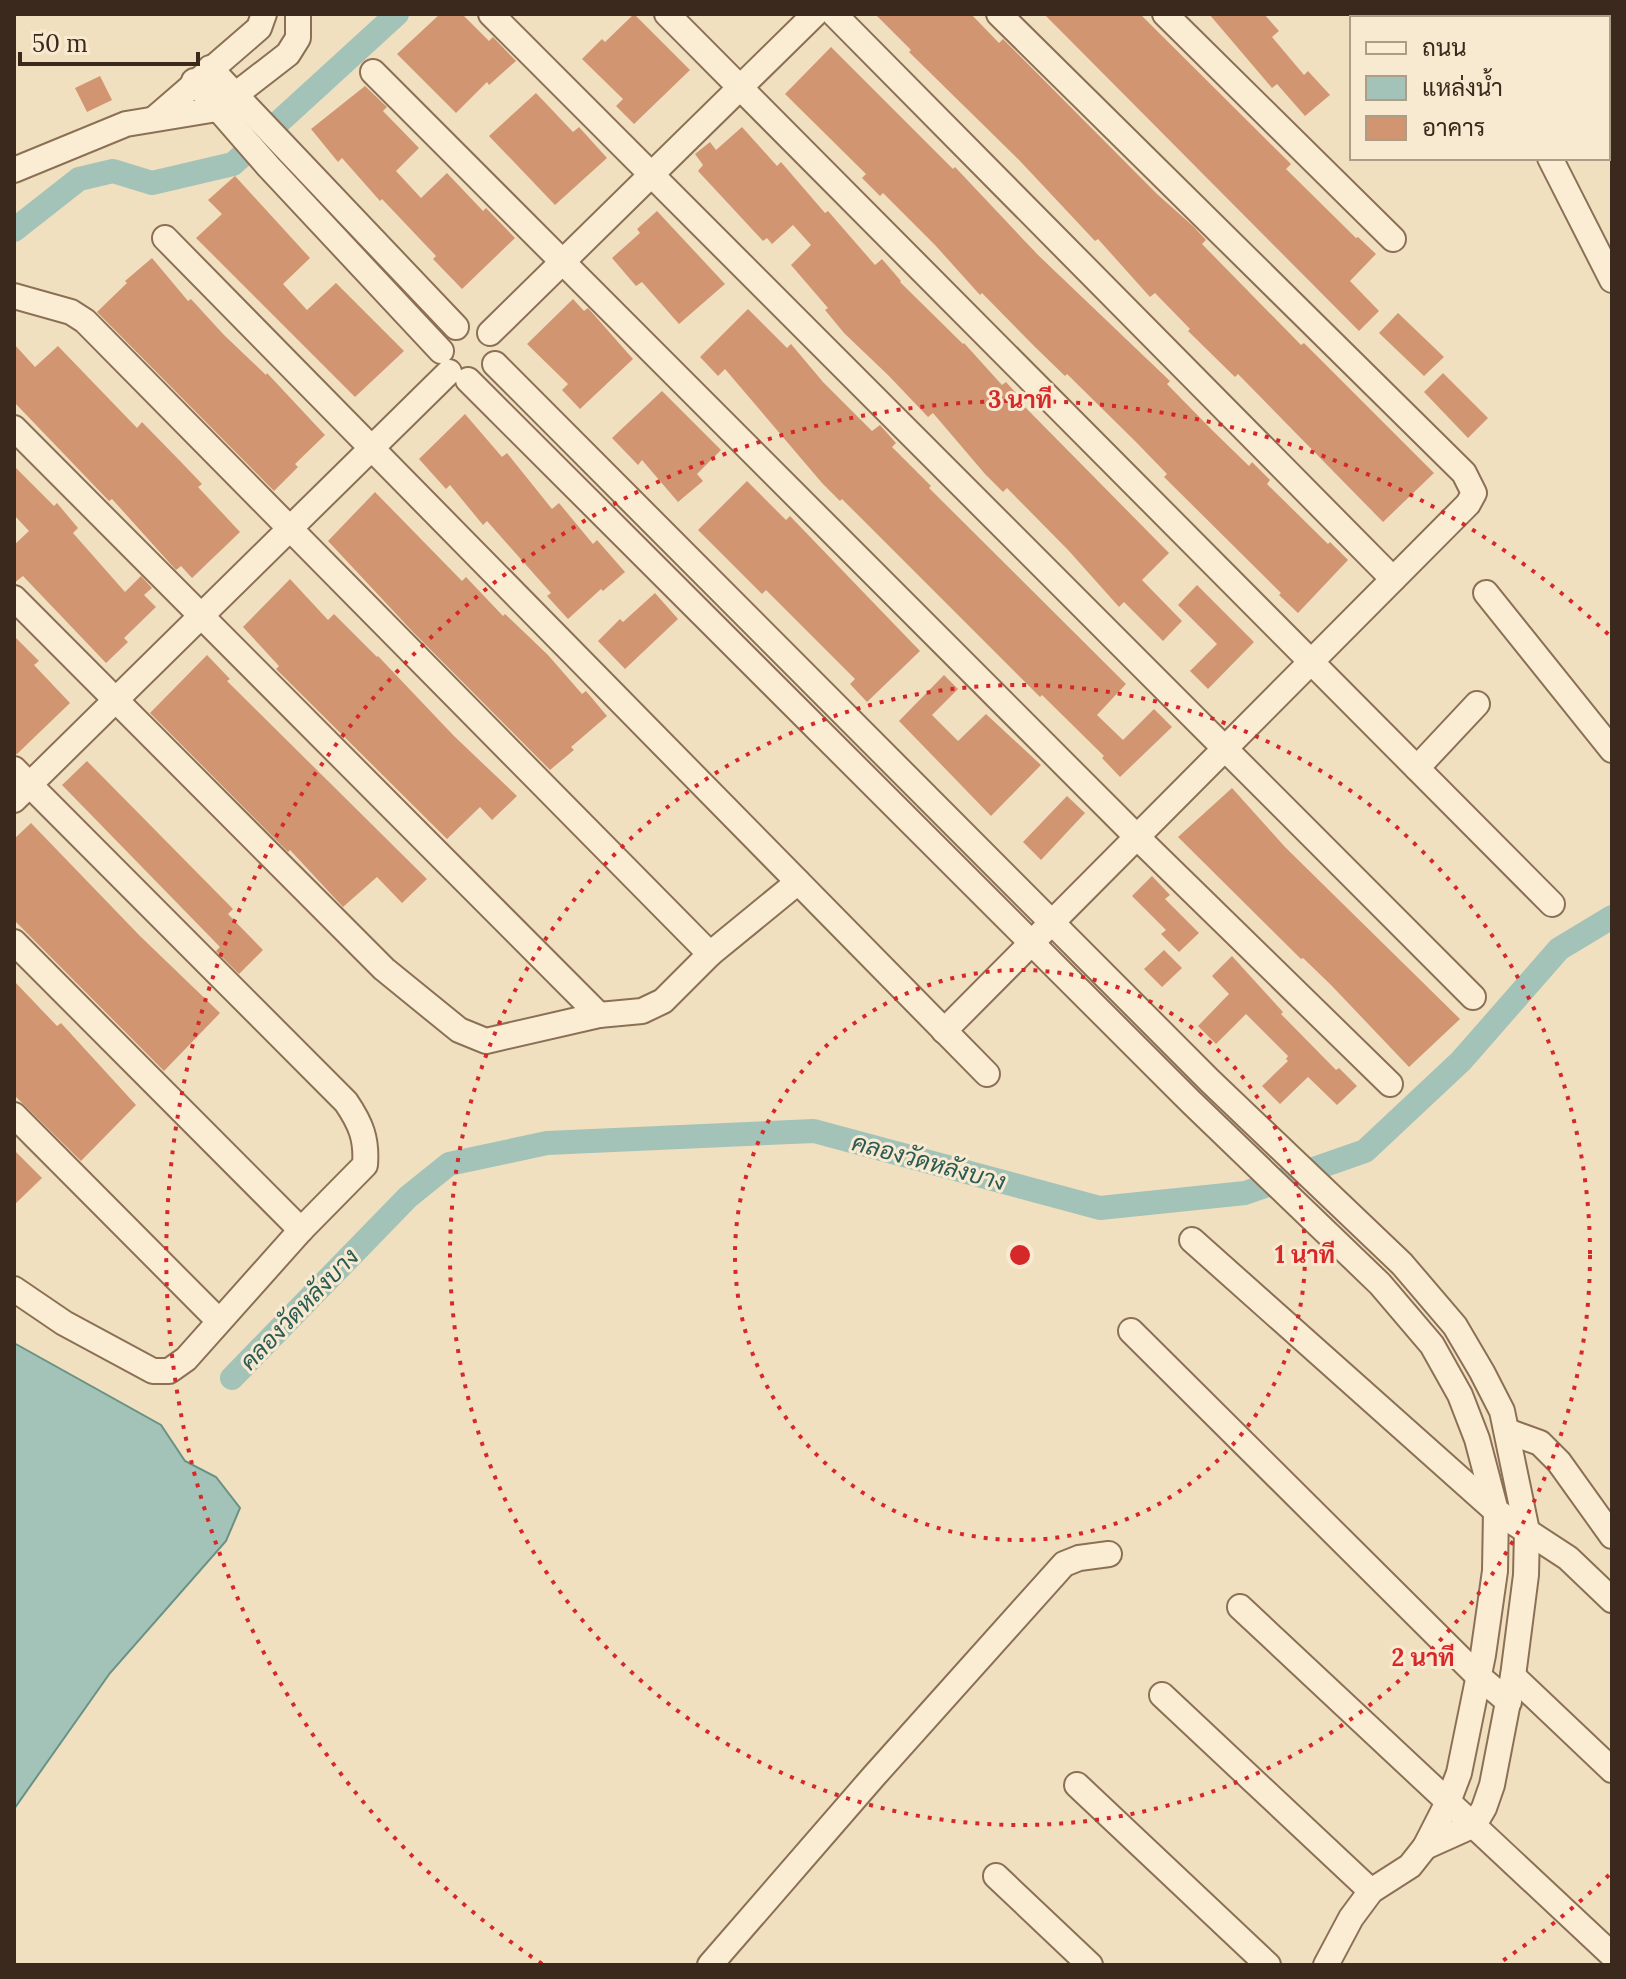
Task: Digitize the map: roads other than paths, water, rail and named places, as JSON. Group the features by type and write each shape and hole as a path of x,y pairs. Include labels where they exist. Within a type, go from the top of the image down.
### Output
{"street":[{"path":"155,118 259,28 264,14"},
{"path":"14,170 126,124 226,102 288,54 298,38 298,14"},
{"path":"491,14 1473,997"},
{"path":"667,14 1552,904"},
{"path":"490,333 815,14"},
{"path":"834,14 1393,579"},
{"path":"944,1031 1468,504 1474,493 1464,473 999,14"},
{"path":"1165,14 1393,239"},
{"path":"373,72 1137,837 1390,1084"},
{"path":"202,75 250,129 268,166 453,367 1191,1102 1330,1233 1380,1284 1432,1345 1460,1395 1477,1439 1496,1511 1495,1571 1478,1676 1459,1773 1425,1847 1410,1866 1371,1891 1351,1918 1326,1965"},
{"path":"250,129 289,153 456,327"},
{"path":"1551,160 1612,280"},
{"path":"165,238 987,1074"},
{"path":"14,296 71,312 85,321 710,954"},
{"path":"474,325 490,333 497,347 495,364 484,376 453,367 446,337 456,327 474,325"},
{"path":"495,364 1184,1056 1402,1264 1455,1326 1502,1411 1527,1531 1526,1575 1509,1702 1492,1785 1484,1808 1474,1825 1425,1847"},
{"path":"14,1289 64,1323 153,1371 169,1371 186,1359 301,1230 365,1165 366,1141 359,1121 346,1102 19,784 115,700 453,367"},
{"path":"14,428 599,1015"},
{"path":"1486,593 1612,750"},
{"path":"14,598 384,969 459,1030 486,1041 599,1015 642,1011 663,1001 710,954 798,882"},
{"path":"751,663 769,639"},
{"path":"1417,768 1477,704"},
{"path":"14,942 301,1230"},
{"path":"1166,1077 1184,1056"},
{"path":"14,1115 219,1321"},
{"path":"1192,1240 1496,1511 1568,1558 1612,1600"},
{"path":"1380,1284 1402,1264"},
{"path":"1131,1331 1478,1676 1509,1702"},
{"path":"1507,1431 1540,1443 1559,1462 1612,1536"},
{"path":"710,1965 1064,1564 1079,1558 1109,1554"},
{"path":"1240,1607 1612,1955"},
{"path":"1513,1676 1612,1770"},
{"path":"1162,1695 1371,1891"},
{"path":"1077,1785 1268,1965"},
{"path":"996,1876 1090,1965"}],"water":[{"path":"14,1343 161,1425 185,1461 216,1477 240,1508 226,1541 110,1673 14,1809"}],"waterway":[{"path":"14,230 79,179 113,171 152,183 233,164 397,14"},
{"name":"คลองวัดหลังบาง","path":"232,1378 408,1197 449,1164 547,1143 814,1131 1100,1208 1245,1193 1365,1151 1461,1061 1559,949 1612,917"}]}
